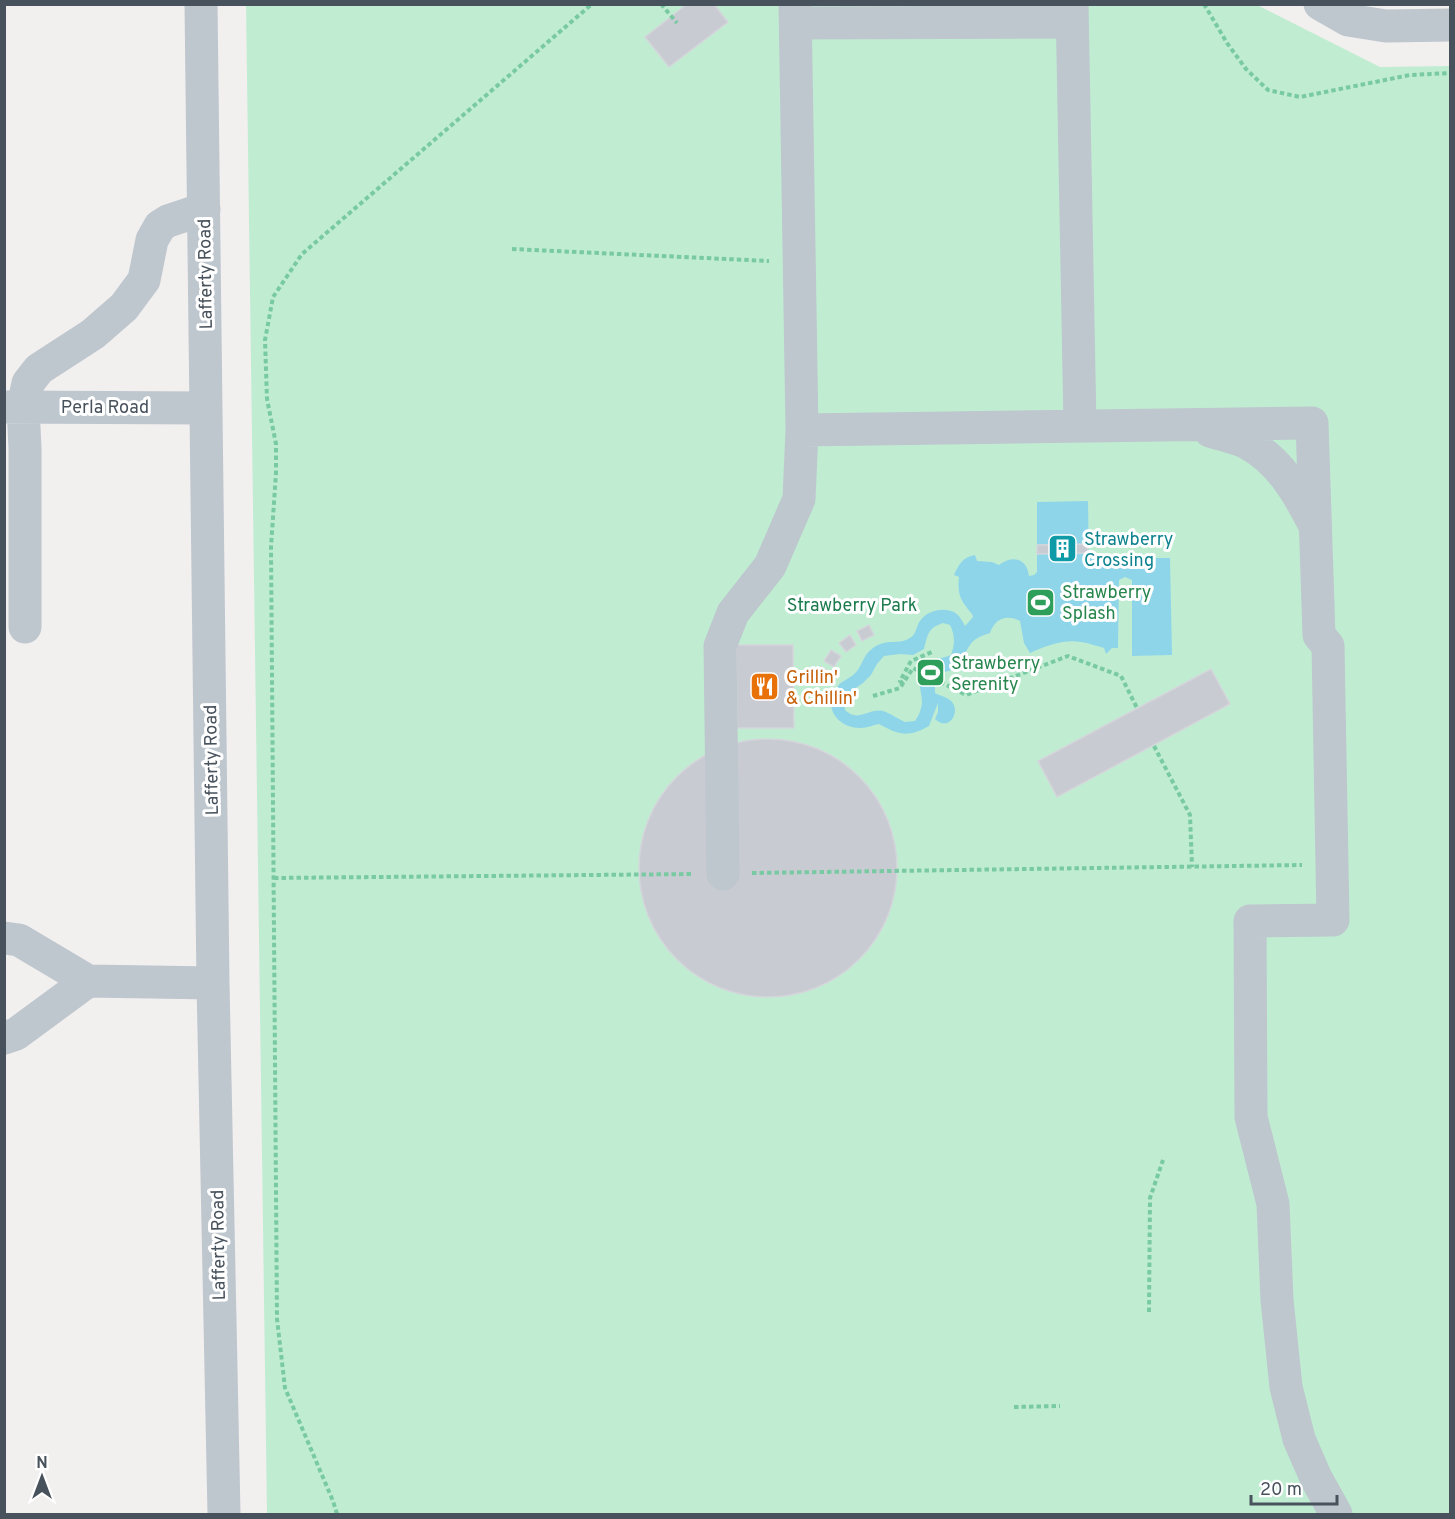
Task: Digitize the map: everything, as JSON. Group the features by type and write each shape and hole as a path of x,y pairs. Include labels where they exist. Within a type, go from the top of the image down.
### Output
{"street":[{"name":"Lafferty Road","path":"201,4 213,983 224,1515"},
{"path":"1320,4 1348,20 1377,25 1450,25"},
{"path":"723,874 720,646 733,613 770,566 799,499 802,430 796,14 1072,13 1080,426"},
{"path":"25,627 25,447 14,407 39,369 93,334 124,307 144,280 152,240 159,226 168,220 204,209"},
{"name":"Perla Road","path":"14,407 207,408"},
{"path":"802,430 1312,423 1319,635 1328,646 1333,920 1250,921 1251,1117 1273,1204 1277,1300 1286,1387 1299,1439 1336,1515"},
{"path":"1191,425 1245,442 1266,456 1286,476 1316,528"},
{"path":"4,938 19,940 88,981 213,983"},
{"path":"4,1038 16,1034 88,981"}],"path":[{"path":"337,1515 329,1490 285,1388 277,1319 271,547 276,444 267,399 265,340 273,297 302,254 592,4"},
{"path":"661,4 677,23"},
{"path":"1204,4 1227,43 1246,69 1268,90 1300,97 1410,75 1450,73"},
{"path":"512,249 800,262"},
{"path":"904,683 900,681 911,661 934,651"},
{"path":"873,696 900,688 913,668 966,695 1068,656 1121,676 1137,708"},
{"path":"1154,746 1190,815 1192,867"},
{"path":"274,878 1333,865"},
{"path":"1149,1312 1150,1198 1163,1160"},
{"path":"1014,1407 1060,1406"}],"green space":[{"name":"Strawberry Park","path":"246,5 1257,5 1380,67 1450,66 1450,1514 267,1514"}],"water":[{"path":"1088,501 1089,558 1170,558 1172,655 1132,656 1132,580 1125,577 1119,580 1118,648 1112,648 1106,654 1104,648 1075,641 1061,642 1030,653 1024,643 1020,621 1006,618 998,621 990,633 977,638 972,643 958,667 935,675 935,693 948,699 954,706 952,720 944,723 935,719 938,703 929,726 909,734 892,731 879,724 866,728 854,728 836,718 831,706 834,692 857,671 870,650 883,643 904,641 911,637 923,617 937,610 953,612 958,615 965,626 973,617 961,597 959,577 954,575 964,559 975,555 977,561 999,565 1014,559 1025,565 1029,576 1037,572 1037,502","holes":["943,623 950,625 954,640 951,655 930,662 923,667 919,682 922,703 915,721 905,722 883,711 855,715 845,710 844,700 847,694 871,675 884,656 913,655 924,649 931,629"]}],"building":[{"path":"687,4 714,4 728,22 669,67 645,37"},
{"name":"Strawberry Crossing","path":"1088,544 1088,553 1037,554 1037,545"},
{"path":"869,625 874,635 862,641 857,631"},
{"path":"850,635 856,645 846,652 839,643"},
{"name":"Grillin' & Chillin'","path":"736,645 793,645 794,728 737,728"},
{"path":"831,650 841,656 834,667 824,661"},
{"path":"821,667 832,673 825,684 815,679"},
{"path":"1211,669 1230,704 1057,797 1038,761"},
{"path":"768,739 793,742 829,754 850,768 868,786 887,819 894,843 897,868 894,893 882,929 868,950 850,968 817,987 793,994 768,997 743,994 707,982 686,968 668,950 649,917 642,893 639,868 642,843 654,807 668,786 686,768 719,749 743,742"}],"place":[{"name":"Strawberry Crossing","path":"1063,549"},
{"name":"Strawberry Splash","path":"1041,602"},
{"name":"Strawberry Serenity","path":"930,673"},
{"name":"Grillin' & Chillin'","path":"765,687"}]}
